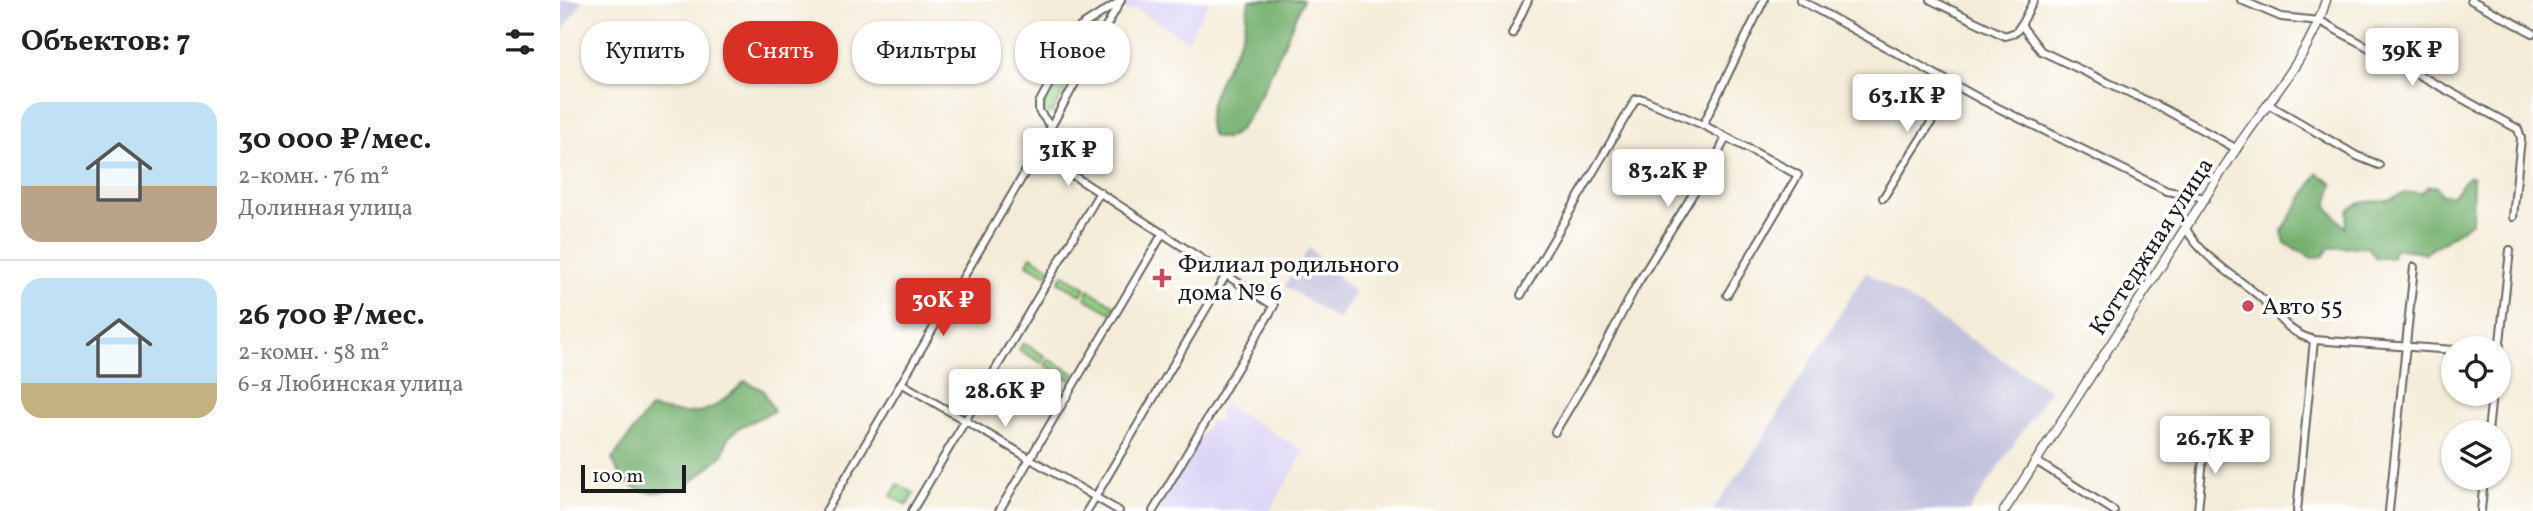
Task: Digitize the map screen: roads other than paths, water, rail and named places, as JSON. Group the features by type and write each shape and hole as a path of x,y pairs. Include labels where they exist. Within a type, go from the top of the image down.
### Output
{"street":[{"path":"1051,127 1039,111 1039,103 1072,41 1087,21 1121,0"},
{"path":"826,511 1037,152 1121,0"},
{"path":"1512,34 1528,0"},
{"path":"1703,125 1764,0"},
{"path":"1801,0 1955,85 2167,191 2206,198"},
{"path":"1931,0 2005,36 2016,32 2030,1"},
{"path":"2241,0 2281,17 2320,21 2518,129 2521,138 2513,217"},
{"name":"Коттеджная улица","path":"2004,511 2237,149 2269,104 2320,21 2326,0"},
{"path":"2471,0 2533,33"},
{"path":"2021,25 2041,51 2164,109 2237,149"},
{"path":"1883,198 1955,85"},
{"path":"1521,295 1636,99 1643,99 1703,125 1798,175 1727,295"},
{"path":"2269,104 2357,156 2379,165"},
{"path":"1555,432 1595,365 1636,286 1726,137"},
{"path":"1037,152 1274,306 1153,511"},
{"path":"912,511 1100,192"},
{"path":"2186,229 2194,243 2259,296 2291,331 2314,340 2441,349"},
{"path":"999,511 1163,233"},
{"path":"2501,336 2510,250"},
{"path":"2389,511 2414,267"},
{"path":"1087,511 1226,275"},
{"path":"2297,511 2314,340"},
{"path":"901,383 1119,511"},
{"path":"2198,511 2205,437"},
{"path":"2036,461 2101,507 2114,511"},
{"path":"2481,511 2483,490"}],"place":[{"name":"Филиал родильного дома № 6","path":"1162,278"},
{"name":"Авто 55","path":"2248,306"}]}
